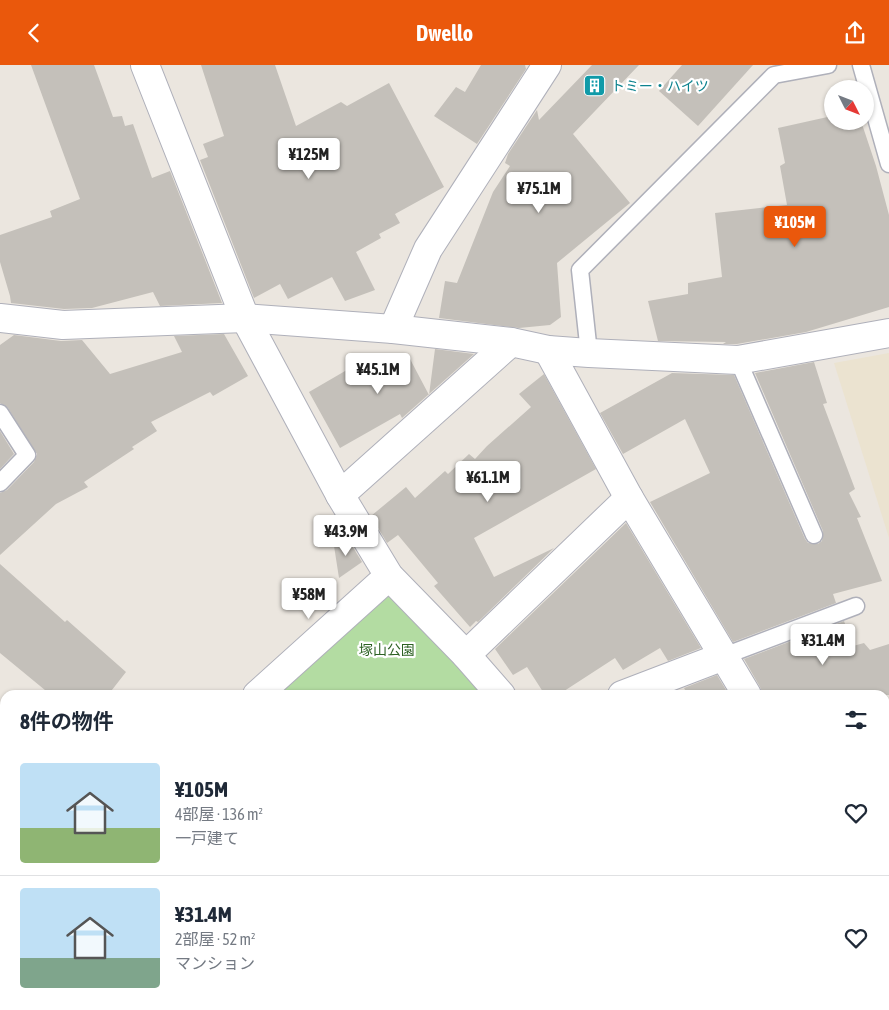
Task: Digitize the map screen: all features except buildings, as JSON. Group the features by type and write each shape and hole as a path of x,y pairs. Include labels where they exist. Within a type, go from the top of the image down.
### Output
{"street":[{"path":"145,65 245,318 340,495 389,576 466,655 497,690"},
{"path":"394,329 428,249 547,65"},
{"path":"0,318 63,325 245,318 394,329 511,343 548,350 738,360 889,333"},
{"path":"340,495 511,343"},
{"path":"548,350 629,498 744,690"},
{"path":"466,655 629,498"},
{"path":"262,690 389,576"},
{"path":"635,690 724,656"}],"lane":[{"path":"589,353 580,270 774,75 828,65"},
{"path":"861,65 889,164"},
{"path":"738,360 814,535"},
{"path":"0,413 28,455 0,483"},
{"path":"724,656 856,606"}],"shaded area":[{"path":"889,353 889,538 834,363"}],"green space":[{"name":"塚山公園","path":"389,588 481,690 282,690"}],"place":[{"name":"トミー・ハイツ","path":"595,86"}]}
